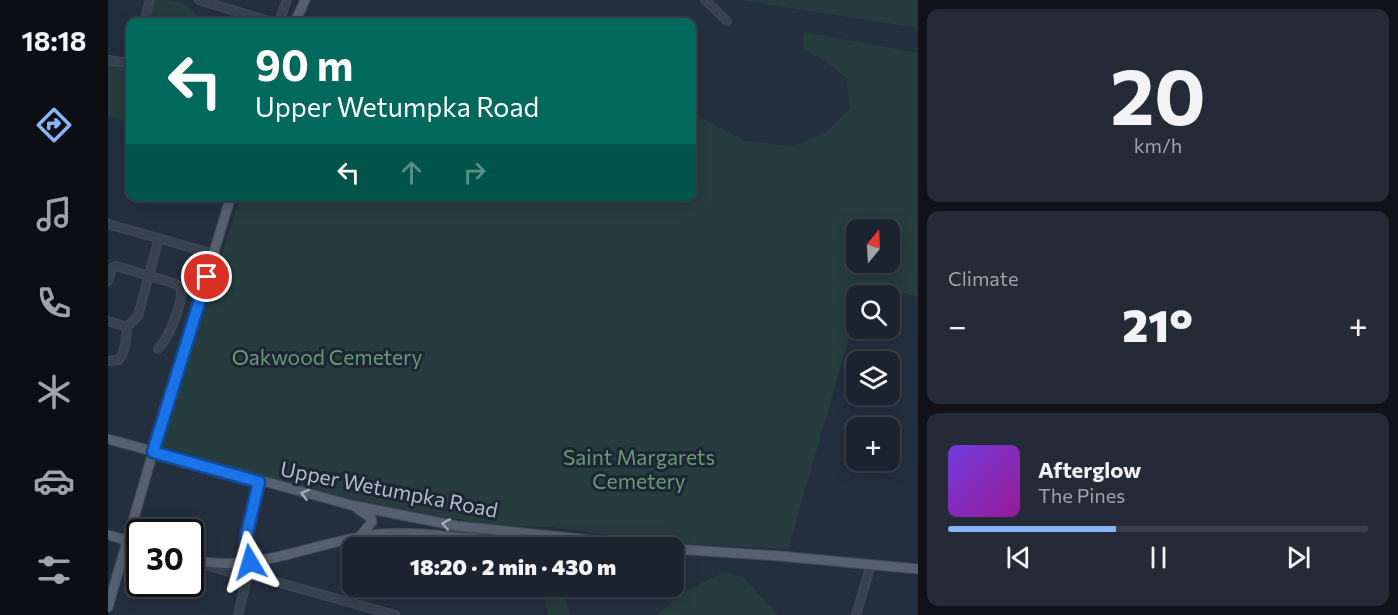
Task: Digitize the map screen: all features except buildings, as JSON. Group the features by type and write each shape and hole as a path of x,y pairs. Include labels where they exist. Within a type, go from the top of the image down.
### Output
{"main road":[{"path":"297,18 304,0"},
{"path":"132,519 230,201"},
{"name":"Upper Wetumpka Road","path":"108,439 351,506 457,526 497,537"},
{"path":"351,506 371,518 370,526 359,537"},
{"name":"Upper Wetumpka Road","path":"359,537 412,533 525,533 559,537"},
{"path":"108,535 126,540 108,607"},
{"name":"Upper Wetumpka Road","path":"204,562 220,565 250,562 342,541"},
{"path":"684,550 918,569"}],"street":[{"path":"145,18 150,0"},
{"path":"199,0 259,18"},
{"path":"280,18 287,0"},
{"path":"705,0 727,21"},
{"path":"108,60 126,62"},
{"path":"108,224 214,254"},
{"path":"108,361 118,360 121,357 126,343 127,327 138,316 159,238"},
{"path":"108,281 112,268 116,266 178,285 182,292 169,335 158,349"},
{"path":"108,321 127,327"},
{"path":"238,615 248,577 250,562 246,541 259,482"},
{"path":"204,563 248,577 259,577 395,615"},
{"path":"856,615 871,565"},
{"path":"360,615 363,605"}],"green space":[{"path":"155,0 182,3 199,18 150,18"},
{"path":"740,0 918,0 918,28"},
{"path":"804,32 918,53 918,297 900,292 900,285 846,285 846,339 849,339 788,549 684,544 684,537 618,537 552,527 501,526 384,507 262,476 162,446 239,201 696,201 696,115 745,141 793,146 827,132 849,109 847,78 819,57 803,49"},
{"path":"108,63 126,66 126,121 108,116"},
{"path":"726,571 744,578 778,615 656,615 678,597 684,597 685,591"},
{"path":"545,597 566,597 570,615 548,615"}],"route":[{"path":"207,277 153,452 259,482 246,541 250,562"}],"park label":[{"name":"Oakwood Cemetery","path":"327,358"},
{"name":"Saint Margarets Cemetery","path":"639,470"}]}
